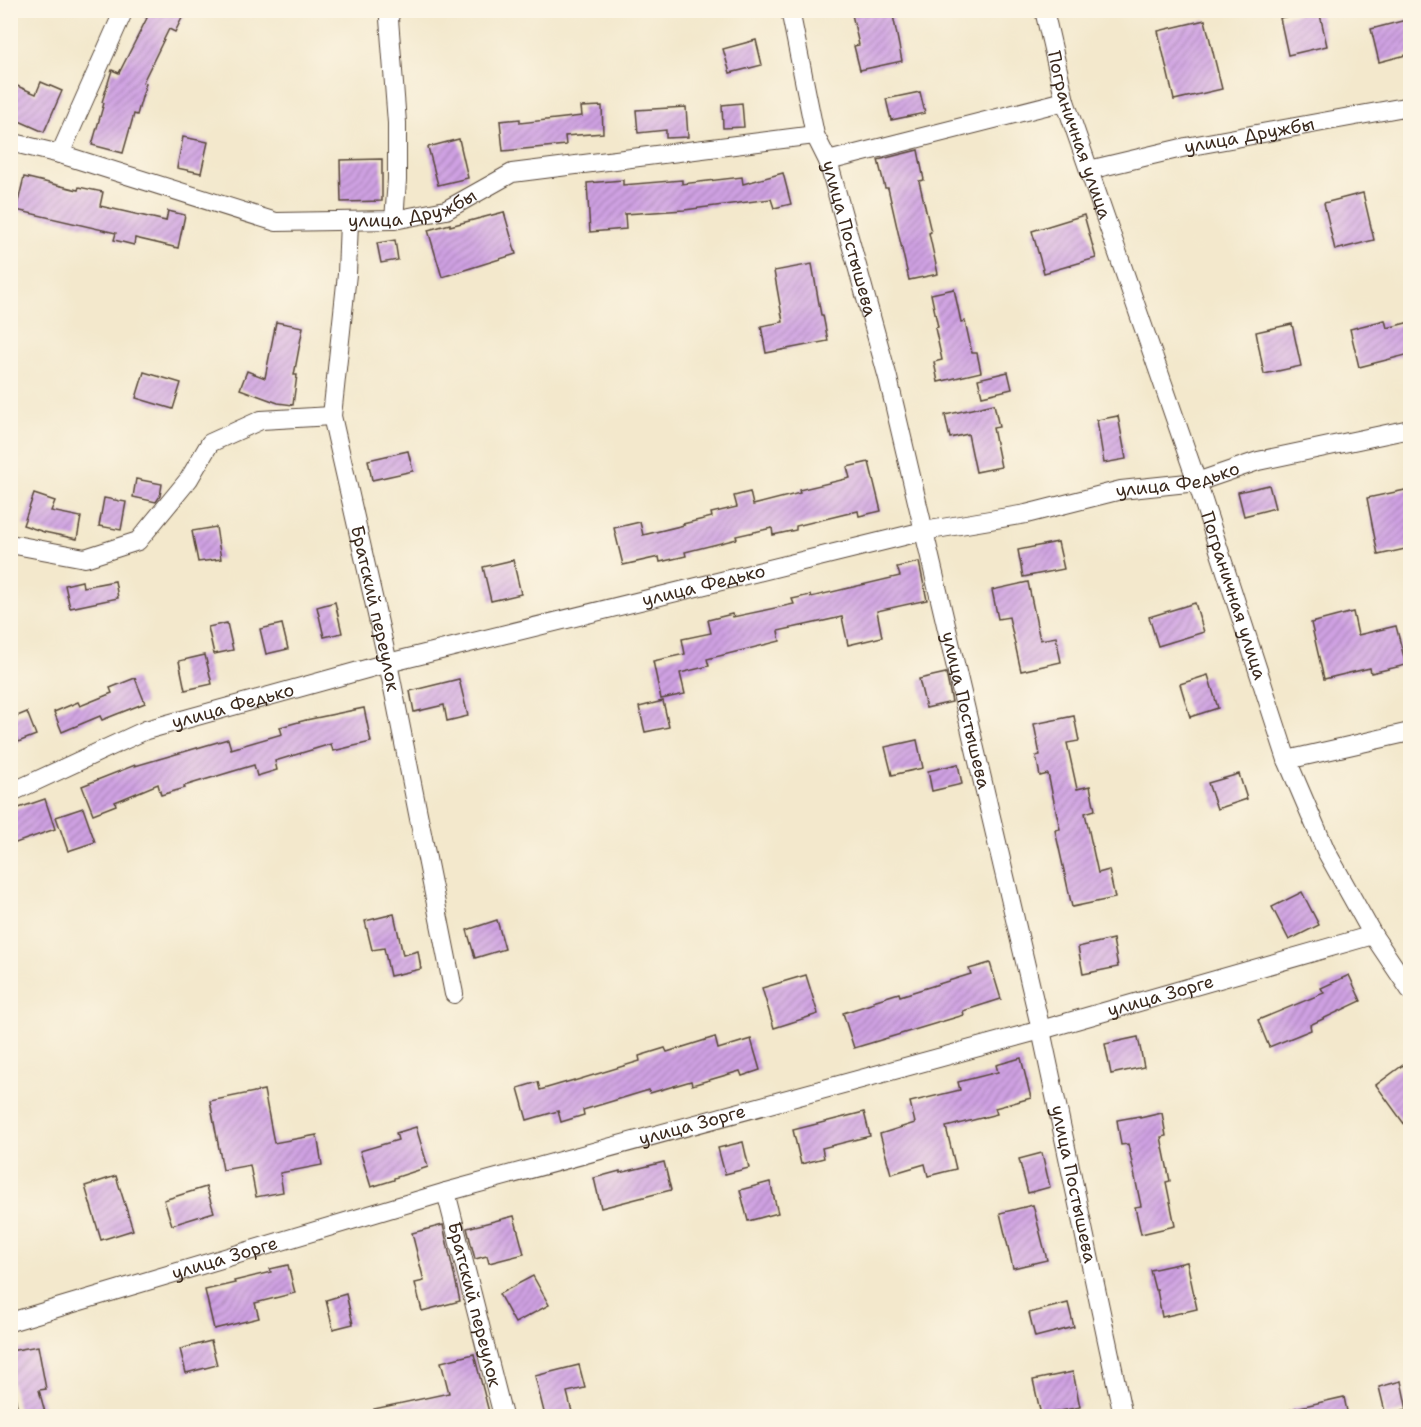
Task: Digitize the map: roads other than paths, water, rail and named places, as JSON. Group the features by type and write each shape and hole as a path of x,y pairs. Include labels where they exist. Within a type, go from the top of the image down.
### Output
{"street":[{"path":"60,154 124,10"},
{"path":"391,10 389,19 397,123 394,220"},
{"name":"улица Постышева","path":"790,10 814,135 828,161 888,378 1041,1029 1123,1416"},
{"name":"Пограничная улица","path":"1044,10 1065,101 1197,482 1287,760 1326,850 1373,935 1410,990"},
{"path":"828,161 1065,101"},
{"name":"улица Дружбы","path":"1089,170 1186,147 1410,106"},
{"name":"улица Дружбы","path":"10,142 60,154 276,222 394,220 446,210 512,173 814,135"},
{"name":"Братский переулок","path":"349,221 347,274 332,416 388,663 454,994"},
{"path":"10,544 85,558 138,541 189,479 210,443 261,420 332,416"},
{"name":"улица Федько","path":"10,793 146,730 388,663 924,531 1026,514 1121,490 1197,482 1258,461 1410,429"},
{"path":"1287,760 1410,732"},
{"name":"улица Зорге","path":"10,1322 446,1192 1041,1029 1373,935"},
{"name":"Братский переулок","path":"446,1192 502,1416"}]}
